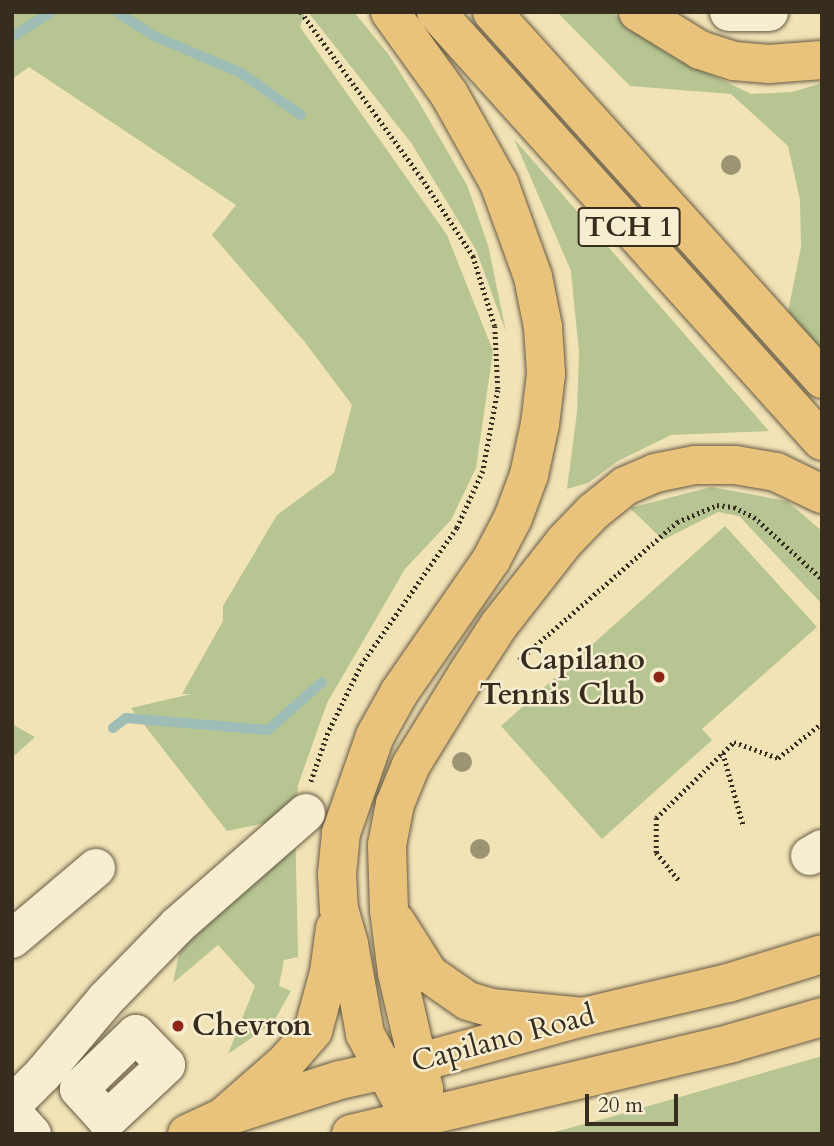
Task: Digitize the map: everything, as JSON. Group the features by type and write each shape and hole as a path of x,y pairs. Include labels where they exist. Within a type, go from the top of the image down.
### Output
{"main road":[{"path":"390,12 449,94 499,183 533,276 542,327 546,374 540,424 529,475 513,518 491,560 399,693 375,736 341,833 337,874 339,909 349,944 365,1034 401,1067"},
{"name":"TCH 1","path":"436,12 822,441"},
{"name":"TCH 1","path":"492,12 822,379"},
{"path":"638,12 666,32 700,50 734,61 769,64 822,60"},
{"path":"418,1118 399,1096 401,1067 397,973 389,910 387,845 395,804 411,765 499,625 564,542 593,512 625,486 655,473 695,465 735,464 776,472 822,494"},
{"path":"222,1118 286,1062 313,1031 330,972 331,942 339,909"},
{"path":"389,910 415,956 429,974 468,1001 492,1008 583,1017"},
{"name":"Capilano Road","path":"187,1134 222,1118 327,1083 401,1067 583,1017 728,983 822,954"},
{"name":"Capilano Road","path":"351,1134 732,1043 822,1017"}],"street":[{"path":"729,12 769,12"},
{"path":"12,1105 160,943 306,814"},
{"path":"12,939 96,868"},
{"path":"12,1112 32,1134"}],"path":[{"path":"301,12 421,177 473,256 495,326 498,390 483,471 457,528 362,664 328,733 309,788 306,814"},
{"path":"517,662 677,522 717,505 734,507 754,517 822,579"},
{"path":"678,880 656,853 656,818 734,742 778,758 822,723"},
{"path":"723,753 743,824"}],"green space":[{"path":"12,12 305,12 300,27 447,235 493,351 476,468 451,520 405,569 327,703 298,785 295,817 298,957 284,960 279,986 291,991 273,1023 228,1054 255,986 218,945 173,983 185,925 294,817 227,831 131,708 191,694 182,694 223,621 223,606 277,515 334,473 352,405 304,341 212,235 236,205 29,67 12,79"},
{"path":"308,12 354,12 389,55 420,104 467,185 488,245 506,332 476,250 412,144"},
{"path":"557,12 611,12 668,54 751,94 792,92 822,83 822,358 788,312 801,247 800,200 788,146 731,94 630,86"},
{"path":"514,139 769,431 671,435 618,461 588,483 567,489 577,412 579,353 571,271"},
{"path":"711,487 787,501 822,531 822,604 739,516 718,512 663,540 630,508"},
{"name":"Capilano Tennis Club","path":"725,526 817,627 702,729 712,740 602,839 501,726"},
{"path":"12,724 35,737 12,758"},
{"path":"822,1056 822,1134 547,1134 614,1116"}],"waterway":[{"path":"12,37 51,12"},
{"path":"117,12 154,36 241,73 301,115"},
{"path":"113,728 126,718 268,730 322,682"}],"place":[{"name":"Capilano Tennis Club","path":"659,677"},
{"name":"Chevron","path":"178,1026"}]}
